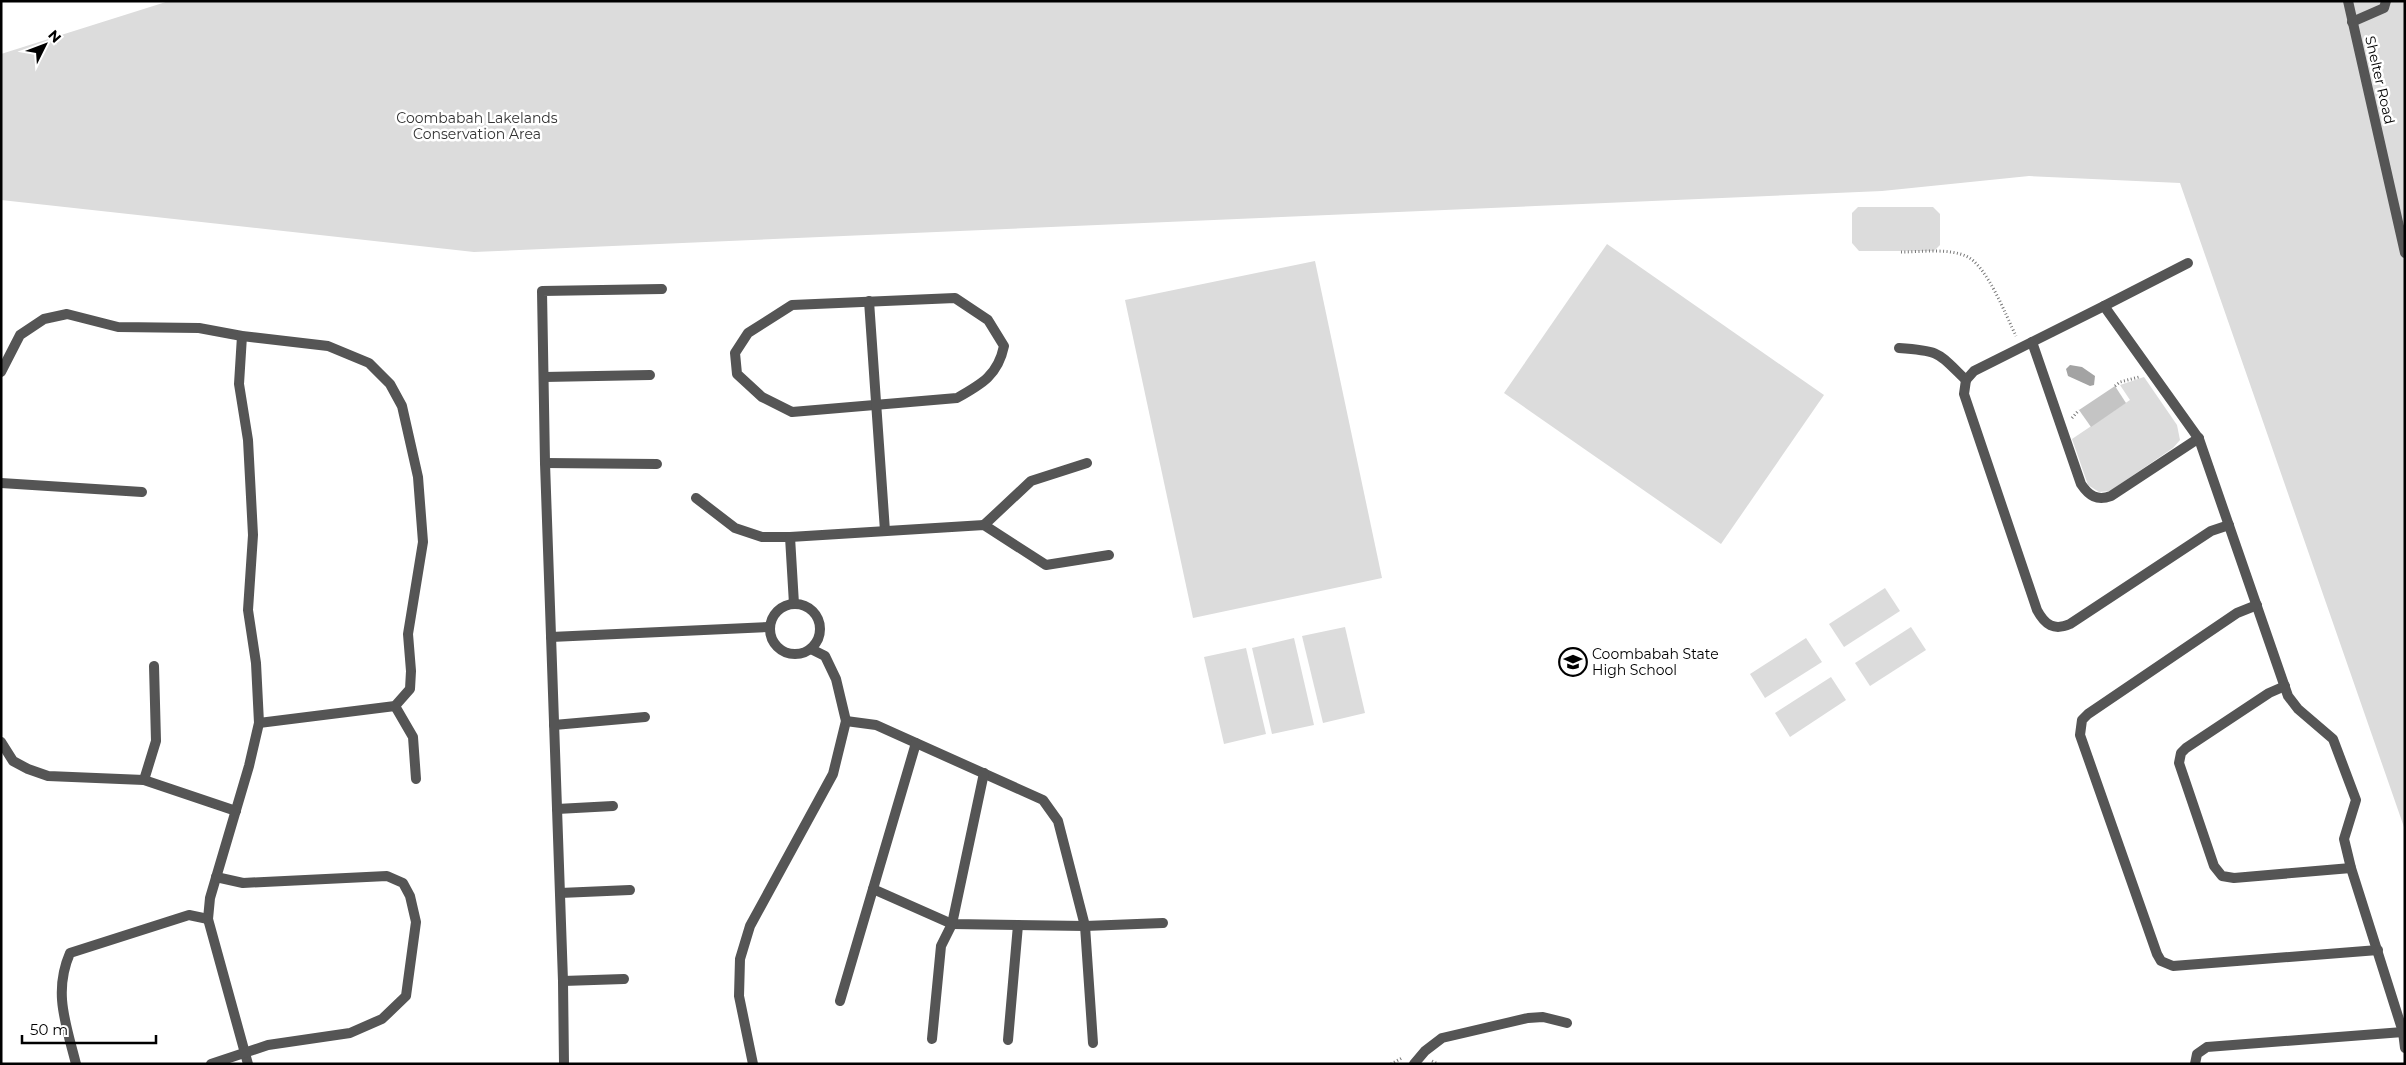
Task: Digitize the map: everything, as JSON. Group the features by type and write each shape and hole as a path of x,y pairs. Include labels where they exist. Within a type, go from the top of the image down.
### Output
{"street":[{"name":"Shelter Road","path":"2348,1 2405,253"},
{"path":"2352,22 2384,8 2386,1"},
{"path":"2188,263 1974,371 1966,380 1964,394 2037,610 2047,624 2058,628 2070,624 2211,531 2229,525"},
{"path":"564,1064 564,981 545,463 542,291 662,289"},
{"path":"955,298 988,320 1004,346 1000,364 978,386 957,398 877,405 792,412 762,397 737,374 735,353 748,334 792,305 955,298"},
{"path":"869,302 885,531"},
{"path":"2104,306 2199,438 2288,696 2298,709 2333,739 2356,800 2344,839 2351,868 2403,1032 2405,1048"},
{"path":"1,372 20,335 44,319 67,314 118,328 199,328 242,336 328,346 369,363 390,384 402,406 418,477 423,542 408,634 412,671 410,689 395,706 260,724"},
{"path":"242,336 239,384 248,440 253,535 248,610 256,663 260,724 210,898 208,919 246,1051 248,1064"},
{"path":"2032,342 2081,484 2087,493 2099,498 2111,496 2199,438"},
{"path":"1899,348 1928,350 1939,354 1966,380"},
{"path":"544,377 650,376"},
{"path":"545,463 657,464"},
{"path":"984,525 1031,481 1087,463"},
{"path":"1,483 142,492"},
{"path":"696,498 735,528 762,537 790,537 984,525 1046,565 1109,555"},
{"path":"790,537 794,604"},
{"path":"794,604 810,608 816,615 820,625 817,642 811,649 795,655 786,653 774,642 770,627 778,611 794,604"},
{"path":"2257,605 2237,613 2088,714 2082,720 2080,735 2086,754 2161,961 2173,966 2378,950"},
{"path":"551,637 770,627"},
{"path":"753,1064 739,996 740,958 750,926 833,774 846,721 836,679 824,656 811,649"},
{"path":"144,780 156,741 154,666"},
{"path":"2285,686 2268,693 2186,748 2179,757 2179,763 2214,866 2222,876 2234,878 2351,868"},
{"path":"395,706 413,737 416,779"},
{"path":"554,725 644,717"},
{"path":"846,721 876,725 1043,800 1058,821 1085,926 1093,1044"},
{"path":"1,742 13,760 28,769 48,776 144,780 236,811"},
{"path":"840,1001 916,743"},
{"path":"932,1039 941,946 952,924 984,773"},
{"path":"557,809 614,806"},
{"path":"211,1064 246,1051 350,1033 382,1019 406,996 416,922 410,896 403,883 387,876 243,883 216,877"},
{"path":"560,893 630,890"},
{"path":"873,890 952,924 1085,926 1163,923"},
{"path":"76,1064 60,1002 64,966 70,953 189,915 208,919"},
{"path":"1008,1040 1018,925"},
{"path":"564,981 624,979"},
{"path":"1414,1064 1425,1051 1442,1038 1528,1018 1543,1017 1567,1024"},
{"path":"2196,1064 2197,1054 2207,1047 2403,1032"}],"path":[{"path":"1901,252 1954,253 1974,260 1987,278 2022,347"},
{"path":"2115,386 2120,382 2138,378 2150,370"}],"green space":[{"name":"Coombabah Lakelands Conservation Area","path":"169,1 2405,1 2405,830 2180,183 2029,176 1882,191 474,252 1,200 1,54"},
{"path":"1858,207 1933,207 1940,214 1940,245 1934,251 1859,251 1852,243 1852,213"},
{"path":"1607,244 1824,395 1721,544 1504,393"},
{"path":"1315,261 1382,578 1193,618 1125,300"},
{"path":"2144,377 2177,425 2180,440 2173,448 2110,491 2099,492 2088,485 2072,439 2130,400 2120,385"},
{"path":"1885,588 1900,611 1844,647 1829,624"},
{"path":"1345,627 1365,713 1323,723 1302,636"},
{"path":"1911,627 1926,650 1870,686 1855,663"},
{"path":"1294,638 1314,725 1272,734 1252,648"},
{"path":"1806,638 1822,662 1765,698 1750,674"},
{"path":"1246,648 1266,734 1224,744 1204,657"},
{"path":"1831,677 1846,700 1790,737 1775,713"}],"shaded area":[{"path":"2070,365 2082,367 2095,376 2094,385 2090,386 2068,376 2066,369"}],"building":[{"path":"2115,386 2126,403 2091,427 2079,410"}],"place":[{"name":"Coombabah State High School","path":"1573,662"}]}
